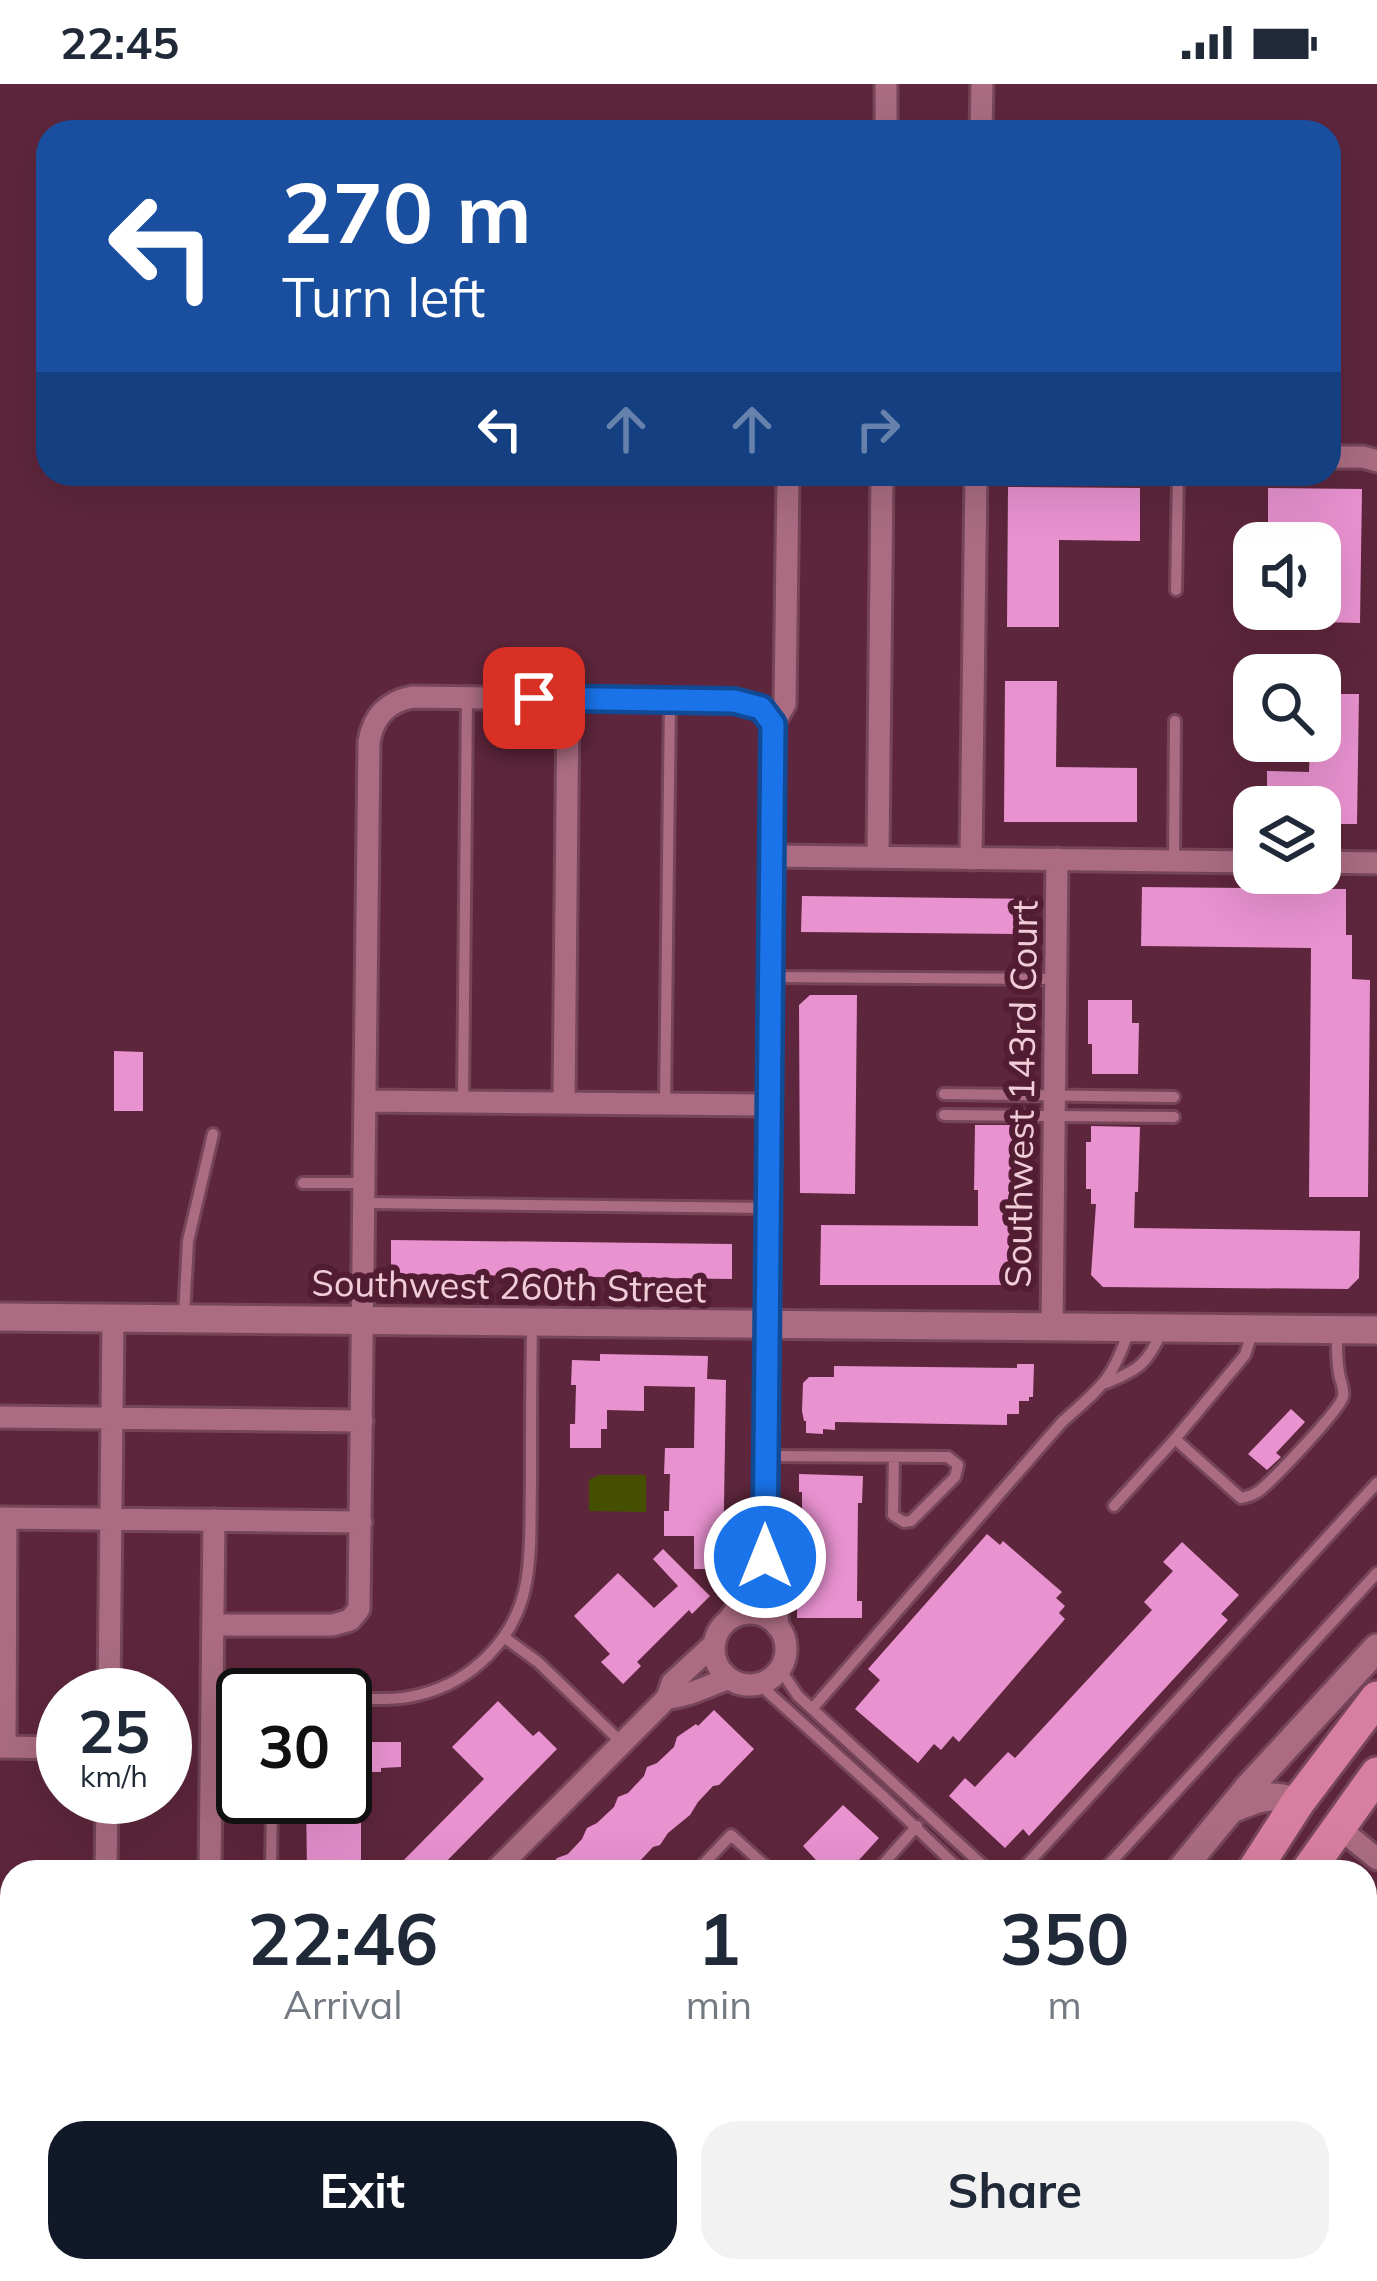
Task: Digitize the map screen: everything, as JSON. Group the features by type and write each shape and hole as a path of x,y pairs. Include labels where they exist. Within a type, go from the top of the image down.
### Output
{"highway":[{"path":"1260,1860 1377,1698"},
{"path":"1315,1860 1377,1774"},
{"path":"1298,1802 1338,1827"}],"street":[{"path":"886,84 886,120"},
{"path":"981,120 982,84"},
{"path":"1341,457 1377,461"},
{"path":"765,1557 773,1568 778,1627 786,1647 781,1669 768,1681 748,1686 728,1679 716,1664 713,1645 748,1593 765,1557 773,724 785,704 788,486"},
{"path":"878,857 882,486"},
{"path":"971,859 976,486"},
{"path":"213,1625 333,1625 350,1620 359,1609 371,731 387,707 403,699 745,703 761,708 773,724"},
{"path":"563,1103 568,699"},
{"path":"772,856 1233,862"},
{"name":"Southwest 143rd Court","path":"1052,1329 1057,860"},
{"path":"1341,862 1377,863"},
{"path":"365,1101 769,1106"},
{"name":"Southwest 260th Street","path":"0,1317 1375,1333"},
{"path":"109,1668 113,1318"},
{"path":"0,1418 362,1421"},
{"path":"36,1748 2,1747 3,1518 361,1522"},
{"path":"210,1860 214,1520"},
{"path":"730,1619 750,1612 778,1627"},
{"path":"506,1860 667,1698 672,1683 713,1645"},
{"path":"1188,1860 1377,1648"},
{"path":"667,1698 728,1679"},
{"path":"1234,1808 1268,1796 1298,1802"},
{"path":"106,1860 107,1824"},
{"path":"1338,1827 1377,1859"}],"lane":[{"path":"1176,590 1178,486"},
{"path":"463,1102 467,698"},
{"path":"665,1104 670,700"},
{"path":"1174,861 1175,721"},
{"path":"770,976 1056,979"},
{"path":"944,1094 1174,1117"},
{"path":"944,1114 1174,1097"},
{"path":"184,1318 188,1241 213,1134"},
{"path":"303,1183 365,1193 768,1208"},
{"path":"372,1698 404,1698 453,1682 505,1638 524,1592 528,1560 532,1322"},
{"path":"812,1709 1062,1422 1106,1383 1129,1330"},
{"path":"1106,1383 1128,1375 1150,1358 1162,1330"},
{"path":"1114,1506 1245,1355 1253,1330"},
{"path":"1175,1439 1237,1497 1261,1490 1320,1432 1341,1402 1337,1330"},
{"path":"765,1456 949,1457 958,1465 955,1477 911,1521 893,1515 894,1457"},
{"path":"1031,1860 1377,1483"},
{"path":"1113,1860 1377,1573"},
{"path":"505,1638 538,1662 622,1743"},
{"path":"781,1669 792,1690 977,1860"},
{"path":"759,1684 949,1860"},
{"path":"887,1860 927,1815"},
{"path":"271,1860 272,1824"},
{"path":"707,1860 731,1835 759,1860"}],"green space":[{"path":"599,1475 646,1475 646,1512 589,1511 589,1480"}],"building":[{"path":"1008,487 1140,488 1140,541 1059,540 1059,627 1007,627"},
{"path":"1268,488 1362,489 1360,623 1341,623 1341,522 1268,522"},
{"path":"1005,681 1057,681 1056,767 1137,768 1137,822 1004,822"},
{"path":"1341,694 1359,694 1357,824 1341,824 1341,786 1267,786 1267,771 1309,772 1309,762 1341,762"},
{"path":"1142,887 1233,888 1233,894 1341,894 1346,889 1352,979 1370,980 1368,1197 1309,1197 1311,948 1141,946"},
{"path":"802,896 1028,899 1028,934 801,932"},
{"path":"810,995 857,995 855,1194 800,1193 799,1005"},
{"path":"1088,1000 1132,1000 1132,1023 1139,1023 1138,1074 1092,1074"},
{"path":"114,1051 143,1052 143,1111 114,1111"},
{"path":"975,1125 1022,1125 1026,1187 1021,1187 1019,1204 1018,1274 1006,1285 820,1285 821,1225 978,1226"},
{"path":"1091,1126 1140,1127 1134,1228 1360,1231 1359,1278 1348,1289 1103,1287 1091,1275 1096,1204 1091,1204 1091,1189 1086,1189 1086,1142 1091,1142"},
{"path":"391,1240 732,1244 732,1279 391,1274"},
{"path":"600,1354 708,1356 707,1379 726,1380 723,1569 694,1569 694,1536 664,1536 670,1474 664,1474 665,1448 694,1448 695,1387 644,1386 644,1411 607,1410 601,1448 570,1448 576,1385 571,1385 572,1360 600,1361"},
{"path":"1017,1364 1034,1364 1033,1397 1019,1401 1019,1414 1007,1414 1007,1425 835,1422 835,1430 806,1433 803,1383 809,1377 834,1377 834,1366 1017,1368"},
{"path":"1291,1409 1305,1422 1267,1470 1248,1454"},
{"path":"799,1474 863,1476 862,1503 858,1503 857,1601 862,1601 862,1618 797,1618 797,1601 802,1601"},
{"path":"987,1534 1000,1545 1003,1541 1062,1592 1056,1598 1065,1606 1059,1613 1065,1619 959,1742 953,1736 941,1750 934,1744 918,1763 855,1709 880,1680 868,1669"},
{"path":"1182,1542 1239,1595 1221,1614 1228,1620 1029,1836 1023,1829 1005,1848 949,1796 965,1778 975,1787 1008,1752 1015,1758 1152,1610 1144,1602 1173,1571 1163,1562"},
{"path":"663,1549 710,1596 692,1614 689,1610 637,1662 641,1666 623,1684 601,1662 610,1654 574,1616 618,1573 654,1608 678,1586 653,1559"},
{"path":"498,1701 533,1736 539,1731 557,1749 448,1860 404,1860 484,1779 452,1747"},
{"path":"714,1710 754,1749 660,1845 641,1860 556,1860 568,1854 587,1828 644,1776 647,1767 674,1747 677,1737"},
{"path":"372,1742 401,1742 401,1767 381,1768 381,1772 372,1772"},
{"path":"843,1805 879,1838 859,1860 816,1860 803,1846"},
{"path":"306,1824 361,1824 361,1860 307,1860"}],"route":[{"path":"534,698 734,701 761,708 773,724 765,1557"}]}
